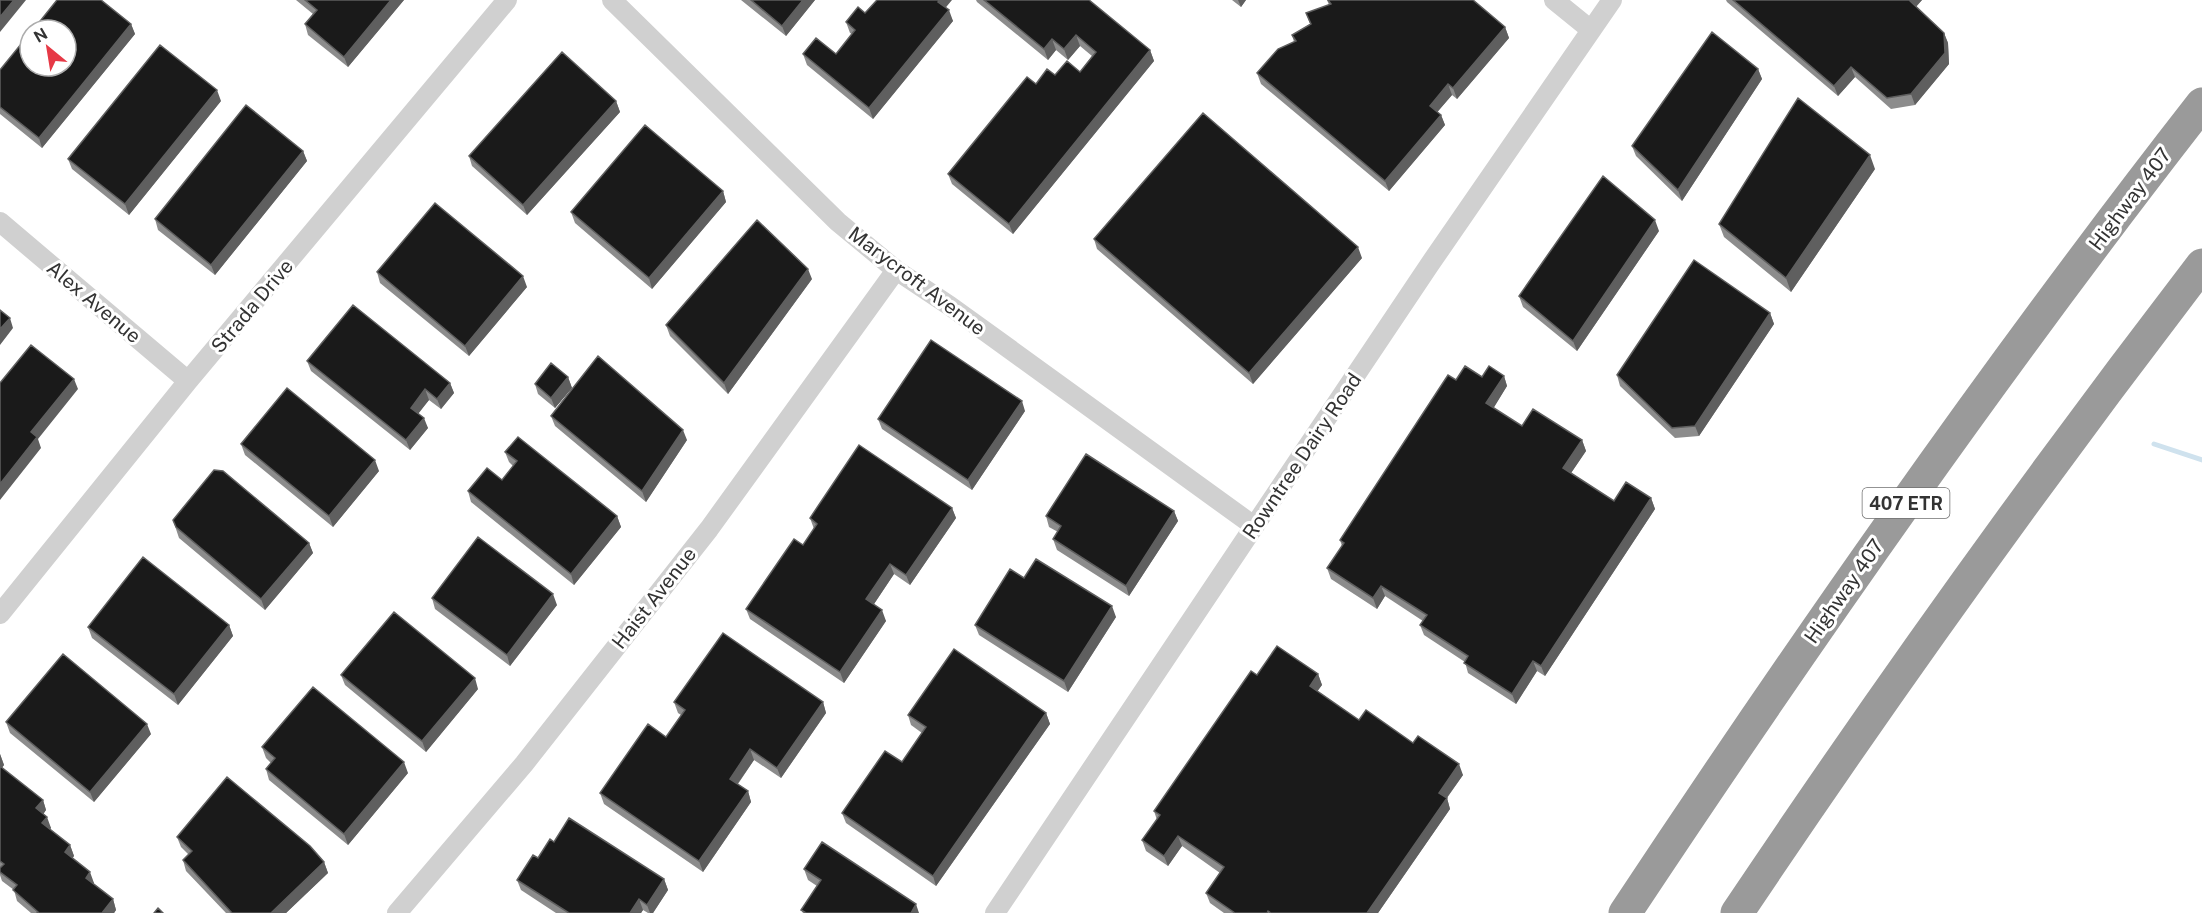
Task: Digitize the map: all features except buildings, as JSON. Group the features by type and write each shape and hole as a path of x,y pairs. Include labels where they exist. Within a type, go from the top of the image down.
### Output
{"highway":[{"name":"Highway 407","path":"1625,913 1876,544 2018,349 2202,104"},
{"path":"1737,913 1851,746 2034,489 2202,265"}],"street":[{"name":"Strada Drive","path":"0,615 188,381 507,0"},
{"name":"Marycroft Avenue","path":"612,0 838,222 896,270 950,306 1254,526"},
{"path":"1554,0 1591,30"},
{"name":"Rowntree Dairy Road","path":"995,913 1254,526 1612,0"},
{"name":"Alex Avenue","path":"0,222 188,381"},
{"name":"Haist Avenue","path":"397,913 524,764 709,529 896,270"}],"waterway":[{"path":"2154,444 2202,460"}]}
